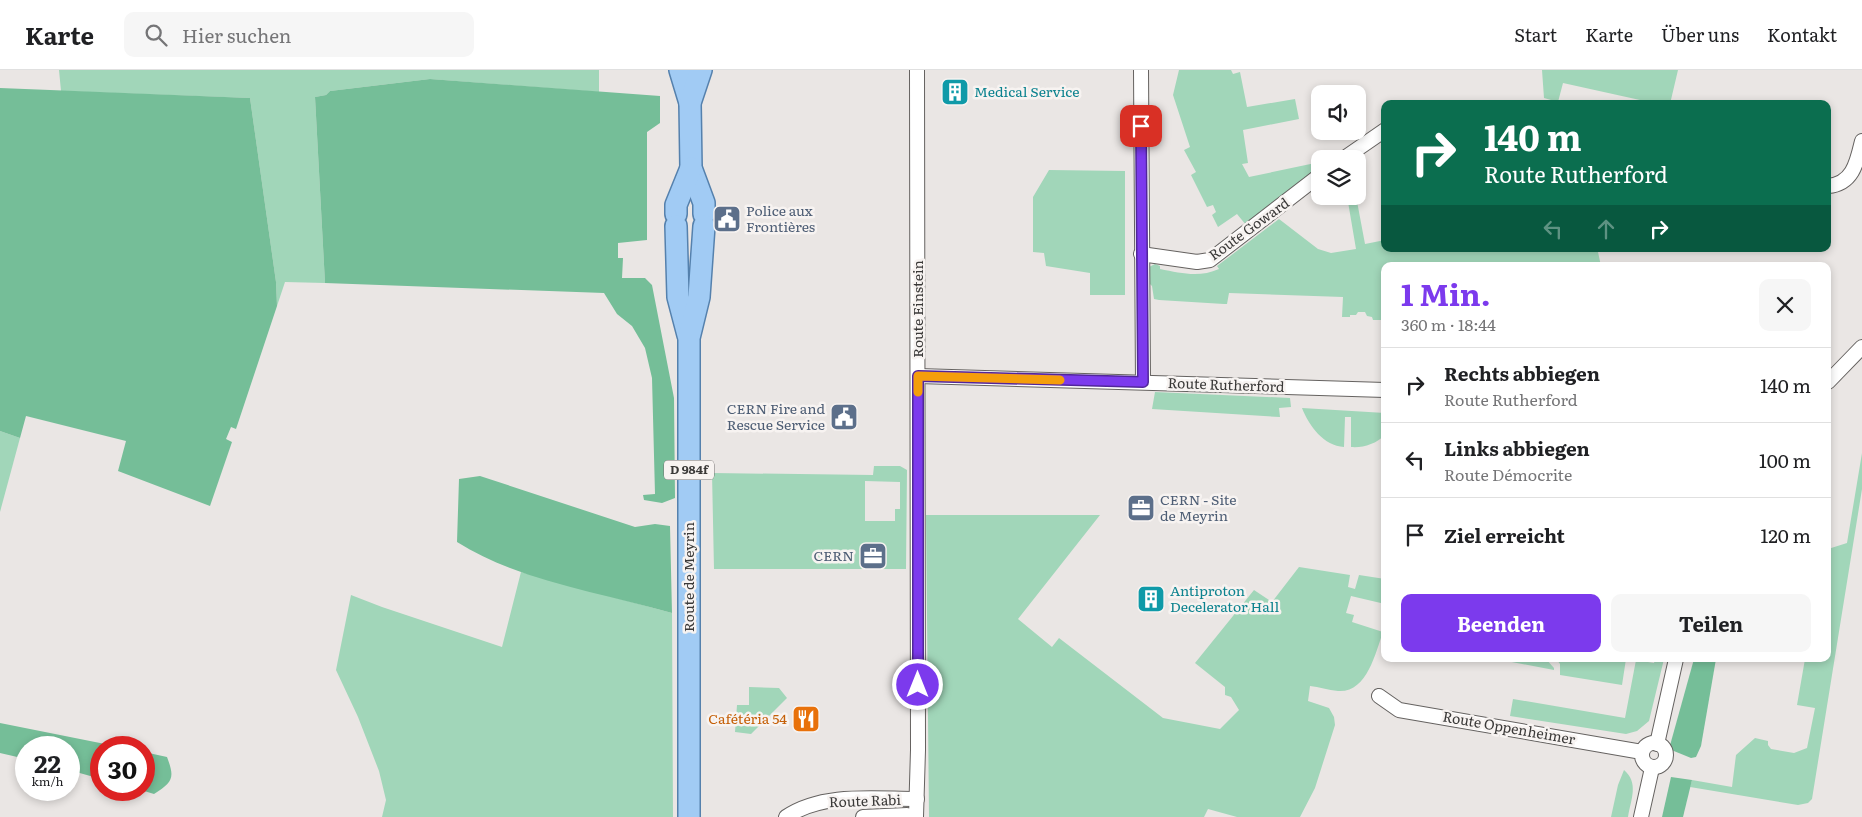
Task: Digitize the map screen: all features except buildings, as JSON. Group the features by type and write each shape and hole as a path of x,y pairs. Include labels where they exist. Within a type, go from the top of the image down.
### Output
{"main road":[{"name":"Route de Meyrin","path":"680,70 690,103 690,168 676,205 678,297 689,338"},
{"name":"Route de Meyrin","path":"690,103 701,70"},
{"name":"Route de Meyrin","path":"689,817 689,338 699,297 704,220 704,203 690,168"}],"street":[{"name":"Route Einstein","path":"916,817 917,70"},
{"path":"1141,70 1143,382"},
{"path":"1356,150 1381,133"},
{"path":"1831,185 1840,183 1849,177 1856,166 1862,140"},
{"name":"Route Goward","path":"1141,254 1197,262 1210,260 1311,182"},
{"path":"1831,379 1862,347"},
{"name":"Route Rutherford","path":"918,376 1381,390"},
{"path":"1657,744 1675,662"},
{"name":"Route Oppenheimer","path":"1380,696 1399,710 1642,752"},
{"path":"1657,744 1664,750 1666,755 1662,765 1652,768 1644,763 1642,752 1646,746 1657,744"},
{"path":"1641,817 1652,768"},
{"name":"Route Rabi","path":"786,817 801,809 828,801 917,799"},
{"name":"Route Rabi","path":"863,817 907,815 909,817"}],"green space":[{"path":"59,70 599,70 599,92 430,79 330,91 326,95 315,97 325,283 285,282 277,306 276,282 250,98 61,91"},
{"path":"1179,70 1231,70 1233,74 1240,72 1247,107 1295,99 1299,119 1243,130 1248,163 1242,164 1249,177 1311,164 1311,175 1246,225 1237,214 1218,227 1212,215 1216,212 1213,205 1207,207 1191,175 1196,172 1184,150 1190,147 1173,95"},
{"path":"1542,70 1678,70 1671,100 1640,100 1563,83 1559,100 1544,98"},
{"path":"430,79 660,96 660,123 647,132 647,240 618,243 618,258 623,258 622,278 645,278 652,285 674,398 675,498 662,503 644,500 643,495 655,494 652,378 645,348 632,326 617,314 604,293 325,283 315,97 326,95 330,91"},
{"path":"0,88 250,98 276,282 277,306 236,429 231,427 226,439 232,442 210,506 118,471 126,441 26,416 20,438 0,431"},
{"path":"1049,170 1125,171 1125,295 1090,295 1090,273 1046,266 1044,253 1033,252 1033,197"},
{"path":"1349,205 1358,205 1365,244 1381,241 1381,252 1598,252 1600,262 1381,262 1381,320 1373,320 1365,312 1358,312 1356,315 1350,315 1350,317 1342,317 1343,297 1229,293 1227,304 1159,300 1154,299 1152,286 1149,283 1149,267 1155,264 1160,266 1160,269 1190,274 1212,272 1219,269 1217,266 1279,219 1318,249 1331,253 1356,249"},
{"path":"1155,392 1290,398 1291,407 1279,408 1280,417 1152,409"},
{"path":"1302,408 1381,413 1381,438 1369,445 1351,447 1351,417 1345,417 1344,447 1337,446 1318,434"},
{"path":"0,431 20,438 0,512"},
{"path":"1862,453 1862,489 1812,799 1808,803 1798,805 1690,787 1692,780 1732,787 1736,755 1755,738 1768,741 1771,749 1794,753 1807,748 1815,708 1797,705 1804,662 1831,662 1831,548 1847,543"},
{"path":"874,466 900,466 907,470 906,569 714,569 712,473 873,475","holes":["865,481 900,482 900,509 895,509 895,521 865,521"]},
{"path":"480,476 635,527 655,524 670,526 672,613 534,577 482,556 457,542 459,479"},
{"path":"926,515 1100,515 1018,619 1052,647 1059,638 1163,718 1220,729 1239,710 1231,697 1225,695 1225,687 1195,663 1254,590 1272,602 1299,567 1350,575 1348,587 1355,589 1359,575 1381,578 1381,603 1351,596 1346,613 1354,615 1352,622 1381,631 1381,638 1373,661 1363,679 1356,686 1348,690 1338,691 1310,686 1308,701 1329,708 1334,717 1335,725 1315,788 1300,817 1237,817 1208,809 1204,817 929,817"},
{"path":"521,572 672,613 673,817 382,817 386,800 379,771 358,717 336,670 351,595 502,647"},
{"path":"1512,662 1549,662 1554,670"},
{"path":"1558,662 1626,662 1622,685 1560,675"},
{"path":"1636,662 1663,662 1649,721 1637,731 1626,734 1510,716 1513,699 1625,718"},
{"path":"1693,662 1715,662 1701,746 1696,757 1691,758 1669,749"},
{"path":"749,687 779,688 787,698 751,734 735,732 737,705 749,705"},
{"path":"0,723 65,736 15,736 15,756 0,753"},
{"path":"80,739 90,741 90,776 80,773"},
{"path":"155,754 167,757 171,770 171,779 155,793"},
{"path":"1624,770 1629,775 1633,786 1628,817 1611,817 1618,785"},
{"path":"1671,777 1692,780 1683,817 1662,817"}],"slow traffic":[{"path":"918,392 918,376 1060,380"}],"place":[{"name":"Medical Service","path":"955,92"},
{"name":"Police aux Frontières","path":"727,219"},
{"name":"CERN Fire and Rescue Service","path":"844,417"},
{"name":"CERN - Site de Meyrin","path":"1141,508"},
{"name":"CERN","path":"873,556"},
{"name":"Antiproton Decelerator Hall","path":"1151,599"},
{"name":"Cafétéria 54","path":"806,719"}],"route":[{"path":"918,685 918,376 1143,382 1141,126"}]}
